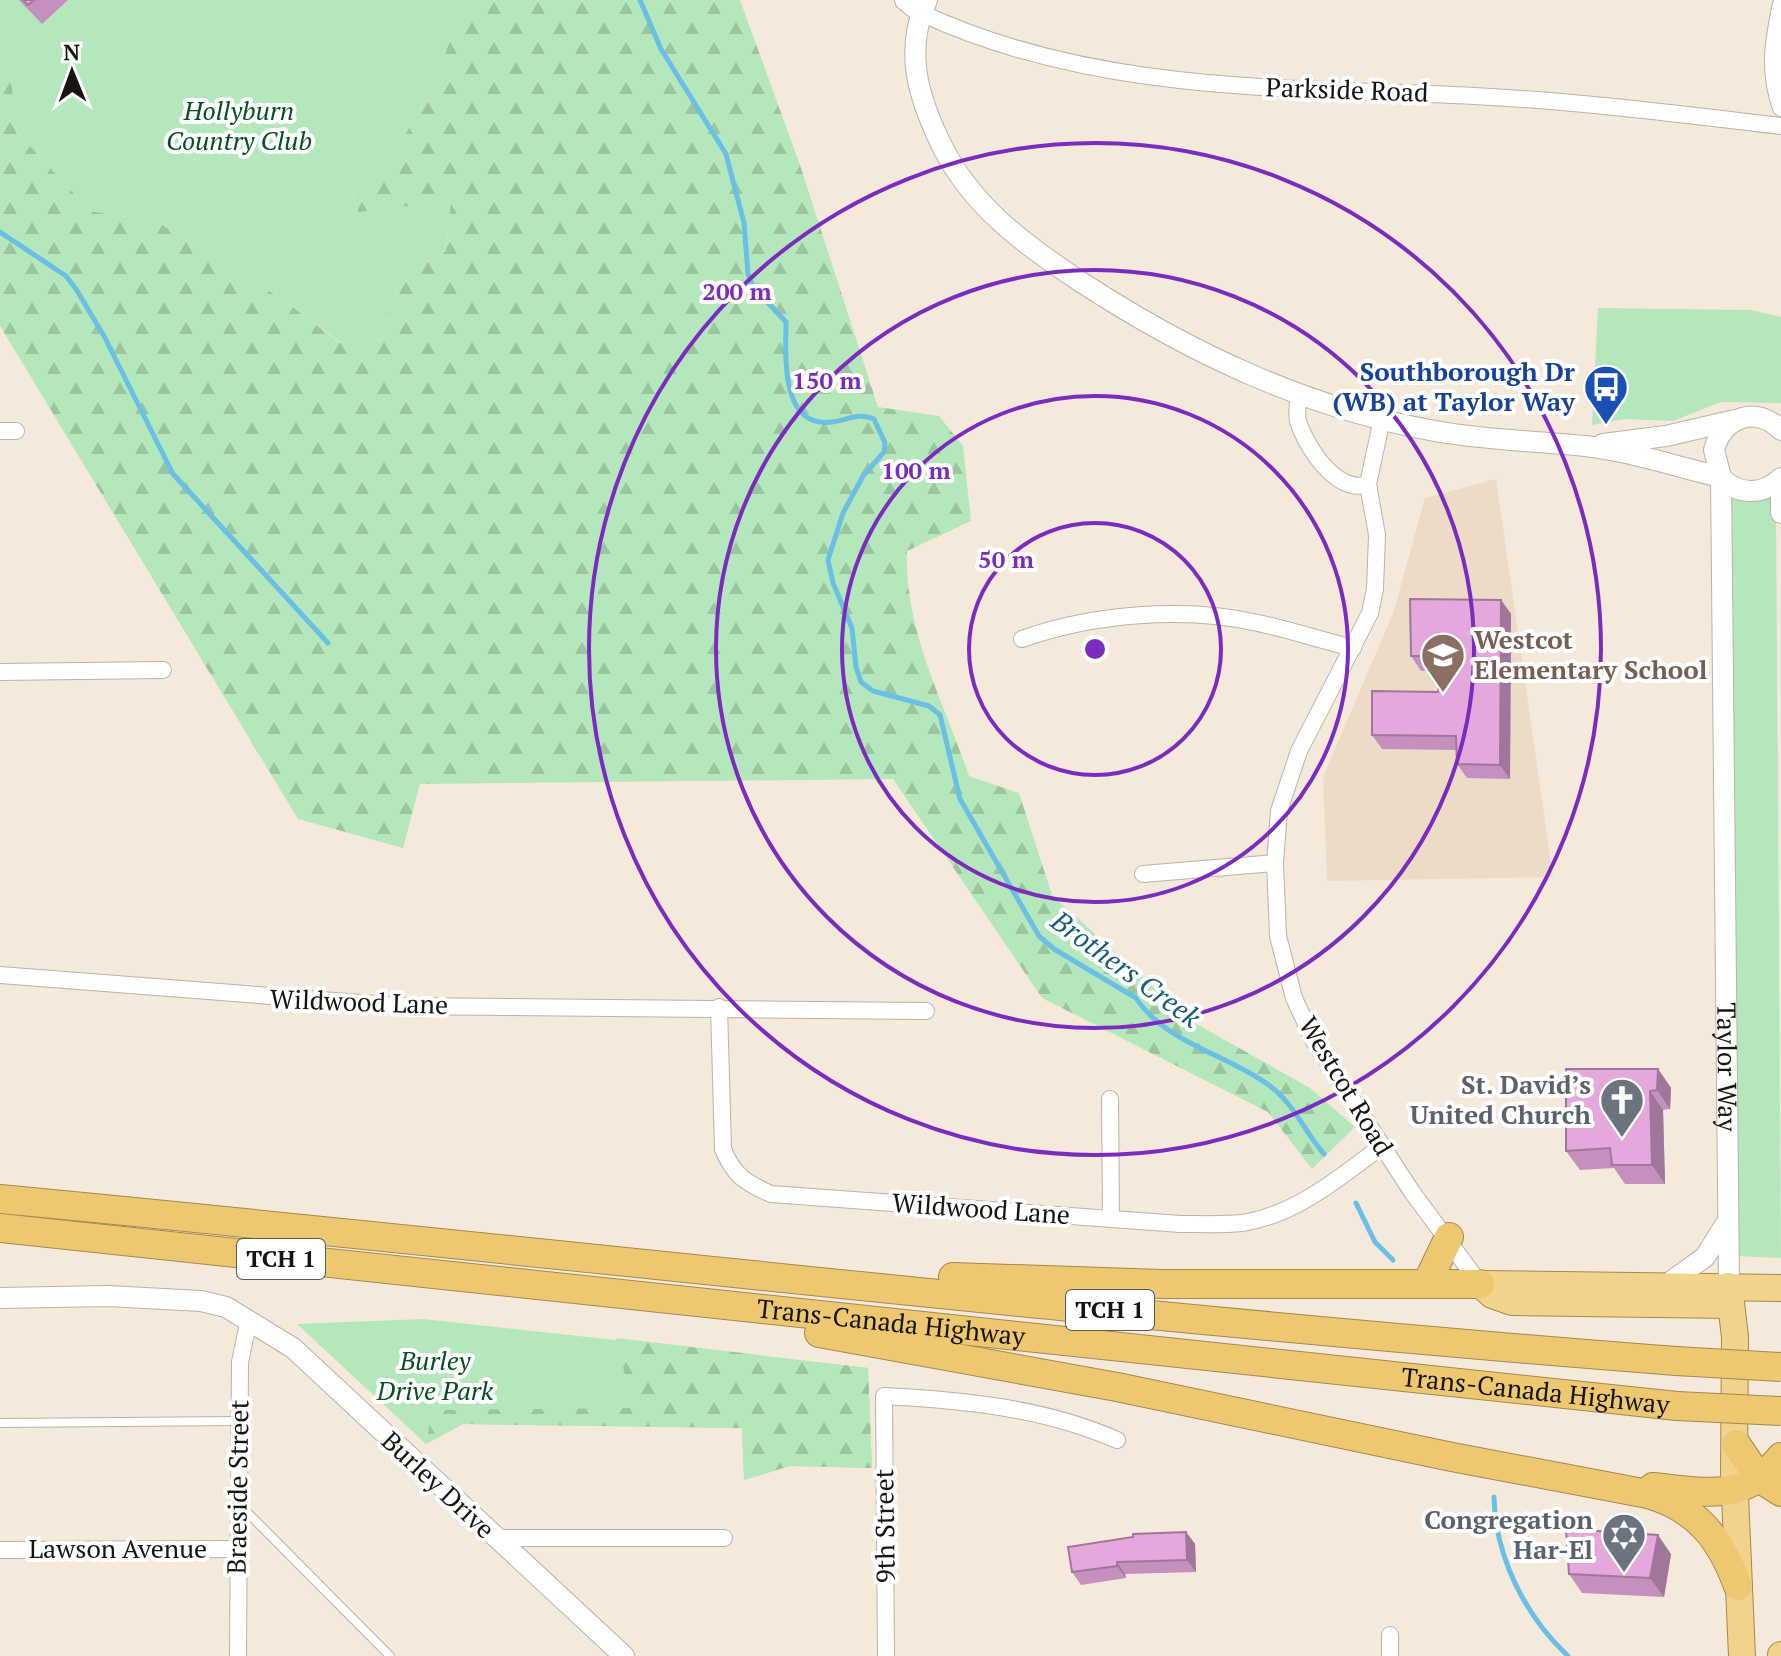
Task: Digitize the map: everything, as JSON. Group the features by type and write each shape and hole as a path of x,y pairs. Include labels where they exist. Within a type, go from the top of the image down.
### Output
{"highway":[{"name":"Trans-Canada Highway","path":"0,1199 545,1251 869,1288 1676,1361 1781,1367"},
{"name":"Trans-Canada Highway","path":"0,1228 1677,1406 1781,1411"},
{"path":"1427,1283 1449,1237"},
{"path":"545,1251 1061,1282 1666,1285 1730,1296"},
{"path":"1480,1284 1492,1295 1512,1302 1730,1296 1781,1288"},
{"name":"Taylor Way","path":"1730,1296 1735,1337 1736,1444"},
{"path":"674,1301 840,1337 1117,1387 1648,1494 1678,1505 1715,1535 1738,1586"},
{"path":"1736,1444 1758,1487"},
{"path":"1742,1656 1738,1586 1758,1487 1781,1457"},
{"path":"1577,1481 1758,1487"}],"street":[{"path":"918,4 914,47 918,90 955,172 1021,242 1118,306 1223,365 1299,395 1382,419 1489,440 1587,447 1721,477 1740,490 1753,492 1765,489 1781,478"},
{"name":"Parkside Road","path":"918,4 969,35 1122,75 1194,84 1478,96 1781,126"},
{"path":"1781,4 1771,60 1773,86 1781,108"},
{"path":"1299,395 1297,419 1319,459 1342,484 1352,487 1368,484"},
{"path":"1587,447 1666,436 1746,416 1777,424"},
{"name":"Westcot Road","path":"1382,419 1368,484 1377,535 1375,589 1370,613 1299,751 1279,811 1275,863 1278,936 1294,998 1314,1041 1382,1146 1480,1284"},
{"name":"Taylor Way","path":"1730,1296 1725,1225 1721,477 1714,450 1717,438 1735,420"},
{"path":"1781,485 1781,513"},
{"path":"1022,639 1064,624 1120,617 1192,617 1255,622 1353,648"},
{"path":"0,672 163,670"},
{"path":"1143,874 1275,863"},
{"name":"Wildwood Lane","path":"0,975 400,1006 926,1011"},
{"name":"Wildwood Lane","path":"719,1007 723,1149 731,1170 746,1184 771,1194 1180,1224 1243,1223 1283,1211 1310,1197 1382,1146"},
{"path":"1110,1099 1111,1218"},
{"path":"1666,1285 1705,1257 1725,1225"},
{"name":"Burley Drive","path":"0,1298 108,1296 201,1301 226,1307 249,1319 293,1348 624,1656"},
{"name":"Braeside Street","path":"238,1656 238,1421 243,1336 249,1319"},
{"name":"9th Street","path":"886,1656 884,1396 1038,1414 1085,1426 1117,1440"},
{"path":"494,1538 724,1538"},
{"name":"Lawson Avenue","path":"0,1550 237,1549"},
{"path":"1390,1635 1390,1656"}],"lane":[{"path":"0,1423 238,1421"},
{"path":"237,1502 390,1656"}],"shaded area":[{"name":"Westcot Elementary School","path":"1496,479 1553,877 1327,881 1323,777 1394,611 1425,498"}],"green space":[{"name":"Hollyburn Country Club","path":"0,0 462,0 439,75 396,151 352,190 358,211 451,201 446,251 400,279 382,339 341,343 282,299 157,222 90,211 18,133 11,82 0,90"},
{"path":"462,0 740,0 801,168 878,407 939,416 963,446 971,521 907,551 912,609 919,637 969,776 1019,793 1052,895 1191,1021 1310,1088 1355,1127 1312,1169 1268,1112 1042,998 893,779 420,784 403,848 298,819 0,326 0,90 11,81 18,133 90,211 157,222 282,299 340,343 382,339 400,279 446,251 451,201 358,212 352,189 396,151 439,75"},
{"path":"1598,308 1751,310 1781,317 1781,403 1721,402 1673,421 1625,419 1592,425"},
{"path":"1727,493 1774,493 1776,507 1781,1258 1736,1256"},
{"name":"Burley Drive Park","path":"423,1319 868,1368 872,1468 790,1466 744,1480 742,1428 463,1424 426,1444 297,1324"},
{"path":"616,1338 868,1368 872,1468 790,1466 744,1480 742,1428 463,1424 426,1444 432,1410 633,1408"}],"building":[{"path":"1410,599 1501,600 1500,765 1457,764 1456,736 1372,735 1372,691 1438,692 1441,656 1411,656"},
{"name":"St. David’s United Church","path":"1566,1069 1658,1069 1657,1090 1650,1091 1652,1165 1612,1165 1610,1148 1566,1151"},
{"path":"1566,1529 1658,1535 1650,1578 1569,1574"},
{"path":"1186,1532 1187,1560 1117,1562 1117,1566 1072,1572 1068,1547 1133,1537 1133,1534"}],"waterway":[{"name":"Brothers Creek","path":"640,0 661,49 726,154 744,223 748,274 754,288 786,322 787,369 794,402 802,414 815,421 832,422 858,416 874,419 885,443 884,452 863,476 843,513 828,560 833,583 852,628 856,667 861,682 873,691 929,706 940,715 960,799 1039,936 1054,949 1136,998 1163,1026 1270,1086 1286,1101 1324,1154"},
{"path":"0,232 66,276 104,336 173,474 328,643"},
{"name":"Brothers Creek","path":"1356,1203 1375,1242 1393,1260"},
{"name":"Brothers Creek","path":"1494,1497 1500,1541 1515,1584 1538,1623 1568,1656"}],"place":[{"name":"Southborough Dr (WB) at Taylor Way","path":"1606,426"},
{"name":"Westcot Elementary School","path":"1443,694"},
{"name":"St. David’s United Church","path":"1622,1139"},
{"name":"Congregation Har-El","path":"1624,1574"}]}
